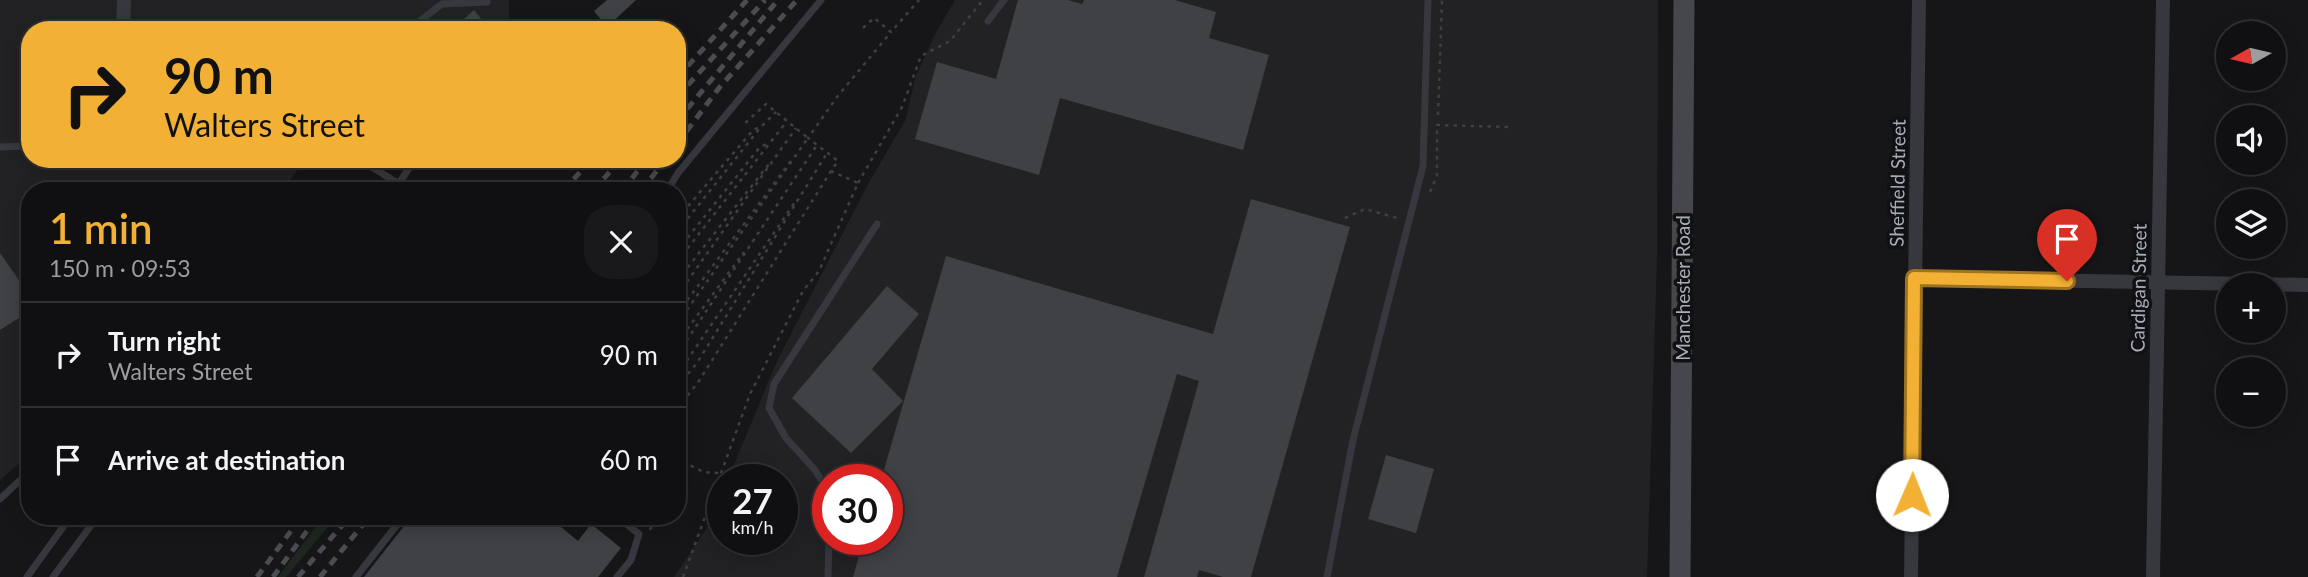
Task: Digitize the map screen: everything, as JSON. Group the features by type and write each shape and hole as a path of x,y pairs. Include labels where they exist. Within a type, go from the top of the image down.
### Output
{"main road":[{"name":"Manchester Road","path":"1680,577 1684,0"}],"street":[{"path":"123,21 124,0"},
{"name":"Sheffield Street","path":"1911,577 1919,0"},
{"name":"Cardigan Street","path":"2153,577 2163,0"},
{"path":"1914,278 2308,285"}],"lane":[{"path":"686,163 821,0"},
{"path":"988,21 1004,0"},
{"path":"1327,577 1353,440 1423,166 1428,0"},
{"path":"420,21 442,4 487,2"},
{"path":"0,147 21,146"},
{"path":"371,168 389,182"},
{"path":"812,467 786,438 769,408 774,384 877,224"},
{"path":"0,499 21,479"},
{"path":"27,577 65,525"},
{"path":"53,577 91,525"},
{"path":"356,577 397,525"},
{"path":"617,577 631,560 639,534 628,525"},
{"path":"828,577 829,555"}],"path":[{"path":"686,311 837,97 919,0"},
{"path":"723,464 750,394 803,291 819,271 858,183 902,107 921,56 950,41 983,0"},
{"path":"1437,125 1442,0"},
{"path":"863,28 874,18 891,32"},
{"path":"686,398 838,161 766,104 743,125"},
{"path":"686,221 760,128 776,112"},
{"path":"686,250 787,121"},
{"path":"1449,126 1509,127"},
{"path":"686,208 754,129 760,128"},
{"path":"686,283 796,128"},
{"path":"686,240 760,147 770,143"},
{"path":"686,341 817,145"},
{"path":"686,376 697,363 827,153"},
{"path":"686,303 786,163 798,154"},
{"path":"686,269 763,169 772,162"},
{"path":"831,171 858,183"},
{"path":"686,362 790,205 801,195"},
{"path":"686,331 756,236"},
{"path":"686,466 687,464 707,472"},
{"path":"683,577 707,508"}],"shaded area":[{"path":"0,0 509,0 509,21 21,21 21,168 299,168 289,182 21,182 21,462 0,480"},
{"path":"955,0 1658,0 1657,259 1647,577 674,577 707,528 707,555 798,555 798,464 734,464 777,361 867,186 906,119 915,78 935,34"},
{"path":"317,525 329,525 286,577 278,577"}],"building":[{"path":"607,0 636,0 613,21 602,21 594,11"},
{"path":"1018,0 1068,0 1082,4 1084,0 1175,0 1216,12 1209,38 1269,55 1243,150 1060,98 1039,175 915,139 937,62 996,79"},
{"path":"474,10 483,21 462,21"},
{"path":"1251,199 1350,227 1251,577 1223,577 1199,570 1197,577 1144,577 1199,381 1177,374 1117,577 853,577 859,555 903,555 903,464 886,464 946,256 1213,334"},
{"path":"0,253 21,283 21,317 0,330"},
{"path":"887,286 919,314 872,369 903,401 851,453 792,398"},
{"path":"1386,455 1434,469 1416,533 1368,519"},
{"path":"405,525 559,525 578,541 592,525 621,548 598,577 364,577"}],"railway":[{"path":"686,68 747,0"},
{"path":"686,87 765,0"},
{"path":"686,110 778,0"},
{"path":"686,132 719,88 797,0"},
{"path":"571,182 584,168"},
{"path":"601,182 613,168"},
{"path":"629,182 640,168"},
{"path":"648,182 659,168"},
{"path":"257,577 295,525"},
{"path":"273,577 311,525"},
{"path":"298,577 342,525"},
{"path":"320,577 363,525"}],"route":[{"path":"1912,495 1914,278 2067,281"}]}
